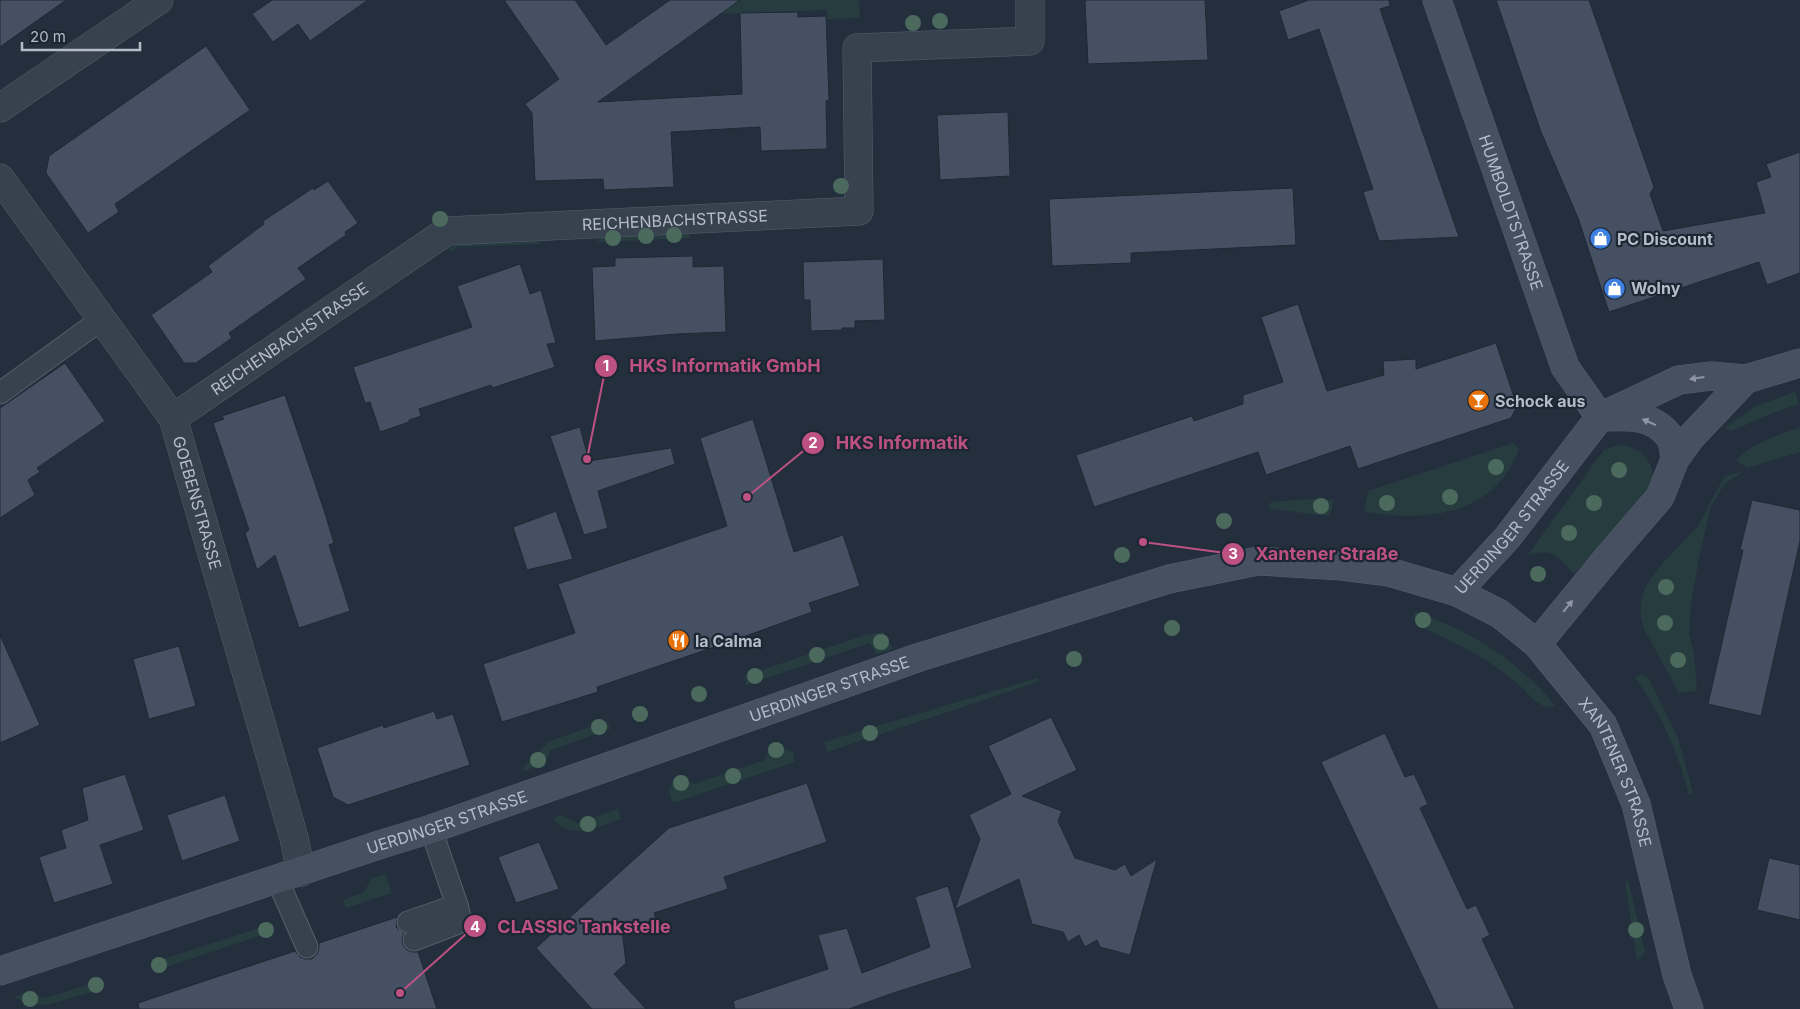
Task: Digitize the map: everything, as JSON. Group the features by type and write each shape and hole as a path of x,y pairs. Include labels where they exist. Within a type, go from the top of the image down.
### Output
{"main road":[{"name":"HUMBOLDTSTRASSE","path":"1437,0 1565,367 1600,417"},
{"name":"UERDINGER STRASSE","path":"0,971 431,829 917,658 1169,579 1258,561 1341,566 1389,572 1457,592 1507,538 1600,417 1679,380 1711,376 1746,379 1800,363"},
{"path":"1537,644 1660,496 1675,459 1691,437 1746,379"},
{"path":"1600,417 1632,416 1653,422 1670,437 1675,459"},
{"name":"XANTENER STRASSE","path":"1457,592 1500,614 1537,644 1604,725 1636,804 1677,975 1689,1009"}],"street":[{"path":"0,108 159,0"},
{"name":"REICHENBACHSTRASSE","path":"173,418 447,231 859,211 858,48 1030,41 1030,0"},
{"name":"GOEBENSTRASSE","path":"0,178 173,418 294,838 289,875"}],"lane":[{"path":"0,393 102,319"},
{"path":"411,931 461,922 431,829"},
{"path":"289,875 306,947"}],"green space":[{"path":"740,0 859,0 860,18 828,19 827,10 720,14"},
{"path":"688,233 691,238 598,242 599,235"},
{"path":"538,236 540,244 457,247 451,252 449,249 461,240"},
{"path":"1795,392 1799,404 1770,414 1732,431 1725,428 1754,407"},
{"path":"1800,427 1800,452 1747,468 1736,460 1758,444"},
{"path":"1513,443 1519,449 1508,471 1493,489 1476,501 1456,509 1434,514 1411,516 1364,512 1368,491"},
{"path":"1619,445 1637,450 1648,460 1651,466 1653,480 1640,504 1574,574 1555,555 1544,552 1528,555 1603,451"},
{"path":"1744,471 1724,484 1710,509 1691,604 1689,633 1694,654 1697,691 1679,693 1644,629 1641,617 1641,602 1645,588 1662,564 1698,526 1724,477"},
{"path":"1308,499 1333,500 1332,509 1328,516 1271,509 1268,505 1272,502"},
{"path":"1415,612 1455,628 1491,648 1525,674 1555,705 1550,708 1541,705 1507,675 1483,658 1416,625"},
{"path":"883,632 893,649 876,654 870,643 746,685 744,676 865,635"},
{"path":"1641,674 1648,677 1678,738 1693,793 1689,795 1680,764 1668,734 1653,705 1635,678"},
{"path":"1037,678 1038,682 827,752 824,742"},
{"path":"607,721 610,729 551,750 544,764 524,771 523,768 550,741"},
{"path":"777,745 793,752 795,762 673,803 669,792 675,777 677,776 694,784 765,760 771,746"},
{"path":"618,809 621,819 594,829 576,831 568,829 552,818 561,815 577,823"},
{"path":"385,874 392,893 346,908 343,900 364,892 372,878"},
{"path":"1628,880 1645,952 1637,961 1625,882"},
{"path":"271,924 274,931 154,971 151,963"},
{"path":"99,981 102,989 47,1005 30,1004 13,997 30,991 46,998"}],"building":[{"path":"0,0 66,0 0,47"},
{"path":"272,0 368,0 310,41 298,24 273,42 252,14"},
{"path":"504,0 575,0 606,45 670,0 740,0 598,102 742,94 740,13 798,12 798,17 826,16 829,100 826,101 827,149 761,151 760,127 671,132 674,187 604,190 603,179 535,181 532,113 525,104 559,79"},
{"path":"1085,0 1205,0 1208,60 1088,64"},
{"path":"1309,0 1389,0 1390,6 1380,9 1459,237 1379,241 1363,192 1373,189 1319,29 1288,40 1279,11"},
{"path":"1496,0 1589,0 1654,187 1650,194 1663,231 1765,213 1756,182 1771,177 1766,164 1800,152 1800,273 1767,285 1759,262 1609,312 1578,218 1541,132"},
{"path":"206,46 250,110 115,204 119,212 88,233 46,173 49,156"},
{"path":"1008,112 1010,176 940,180 937,115"},
{"path":"328,181 358,223 345,232 346,235 298,268 306,279 229,333 232,338 196,363 184,363 151,315 212,272 208,266 264,224 263,221 313,188 314,190"},
{"path":"1293,188 1296,245 1131,253 1131,263 1052,266 1049,199"},
{"path":"693,256 693,267 724,266 726,332 595,341 592,267 615,266 615,258"},
{"path":"883,259 885,320 855,321 855,328 842,328 842,330 811,331 810,300 804,300 803,262"},
{"path":"520,264 530,294 541,290 556,343 547,344 555,367 492,388 491,385 419,409 421,416 380,432 370,402 365,403 353,367 472,327 457,286"},
{"path":"1298,304 1327,391 1384,375 1383,361 1416,359 1416,369 1496,343 1517,406 1511,418 1358,469 1350,446 1266,475 1258,452 1094,507 1076,455 1192,416 1194,421 1243,404 1243,395 1283,382 1261,317"},
{"path":"65,363 105,421 37,468 40,472 28,480 35,495 0,518 0,408"},
{"path":"285,395 334,543 329,545 350,611 299,628 275,555 257,570 245,533 249,530 213,423 224,419 222,416"},
{"path":"753,419 794,552 843,535 860,586 809,603 812,612 597,687 598,692 502,722 483,664 575,633 558,584 727,526 700,438"},
{"path":"580,427 589,461 671,448 675,464 598,491 608,528 584,535 550,436"},
{"path":"1752,500 1800,510 1800,541 1761,716 1708,704 1743,550 1740,550"},
{"path":"556,511 573,559 527,570 513,527"},
{"path":"0,635 40,725 0,743"},
{"path":"179,646 196,706 149,719 133,659"},
{"path":"434,711 437,719 453,714 470,765 348,805 333,797 317,748 383,725 384,728"},
{"path":"1051,717 1077,770 1022,796 1062,811 1058,821 1075,858 1115,870 1125,864 1131,876 1157,859 1130,955 1100,947 1097,940 1085,947 1079,935 1068,942 1063,932 1032,924 1019,879 955,909 980,839 969,815 1011,794 988,746"},
{"path":"1385,733 1405,777 1414,774 1428,804 1420,808 1467,909 1476,905 1490,935 1482,939 1515,1009 1438,1009 1321,762"},
{"path":"125,774 144,830 100,845 113,884 54,903 39,857 66,848 61,830 88,820 82,788"},
{"path":"807,783 827,842 724,877 728,889 654,913 656,919 622,930 626,963 614,974 646,1009 592,1009 536,948 669,828"},
{"path":"225,795 240,841 182,861 167,815"},
{"path":"539,842 559,889 516,903 498,857"},
{"path":"1769,858 1800,865 1800,920 1757,910"},
{"path":"948,886 972,968 849,1009 735,1009 733,1001 828,969 818,935 847,928 862,973 930,947 915,897"},
{"path":"397,917 396,927 404,933 403,945 407,950 418,952 437,1009 139,1009 138,1003 295,951 300,957 312,959 317,954 319,943"}],"place":[{"name":"PC Discount","path":"1601,239"},
{"name":"Wolny","path":"1615,288"},
{"name":"Schock aus","path":"1479,401"},
{"name":"HKS Informatik GmbH","path":"587,459"},
{"name":"HKS Informatik","path":"747,497"},
{"name":"Xantener Straße","path":"1143,542"},
{"name":"la Calma","path":"679,641"},
{"name":"CLASSIC Tankstelle","path":"400,993"}]}
